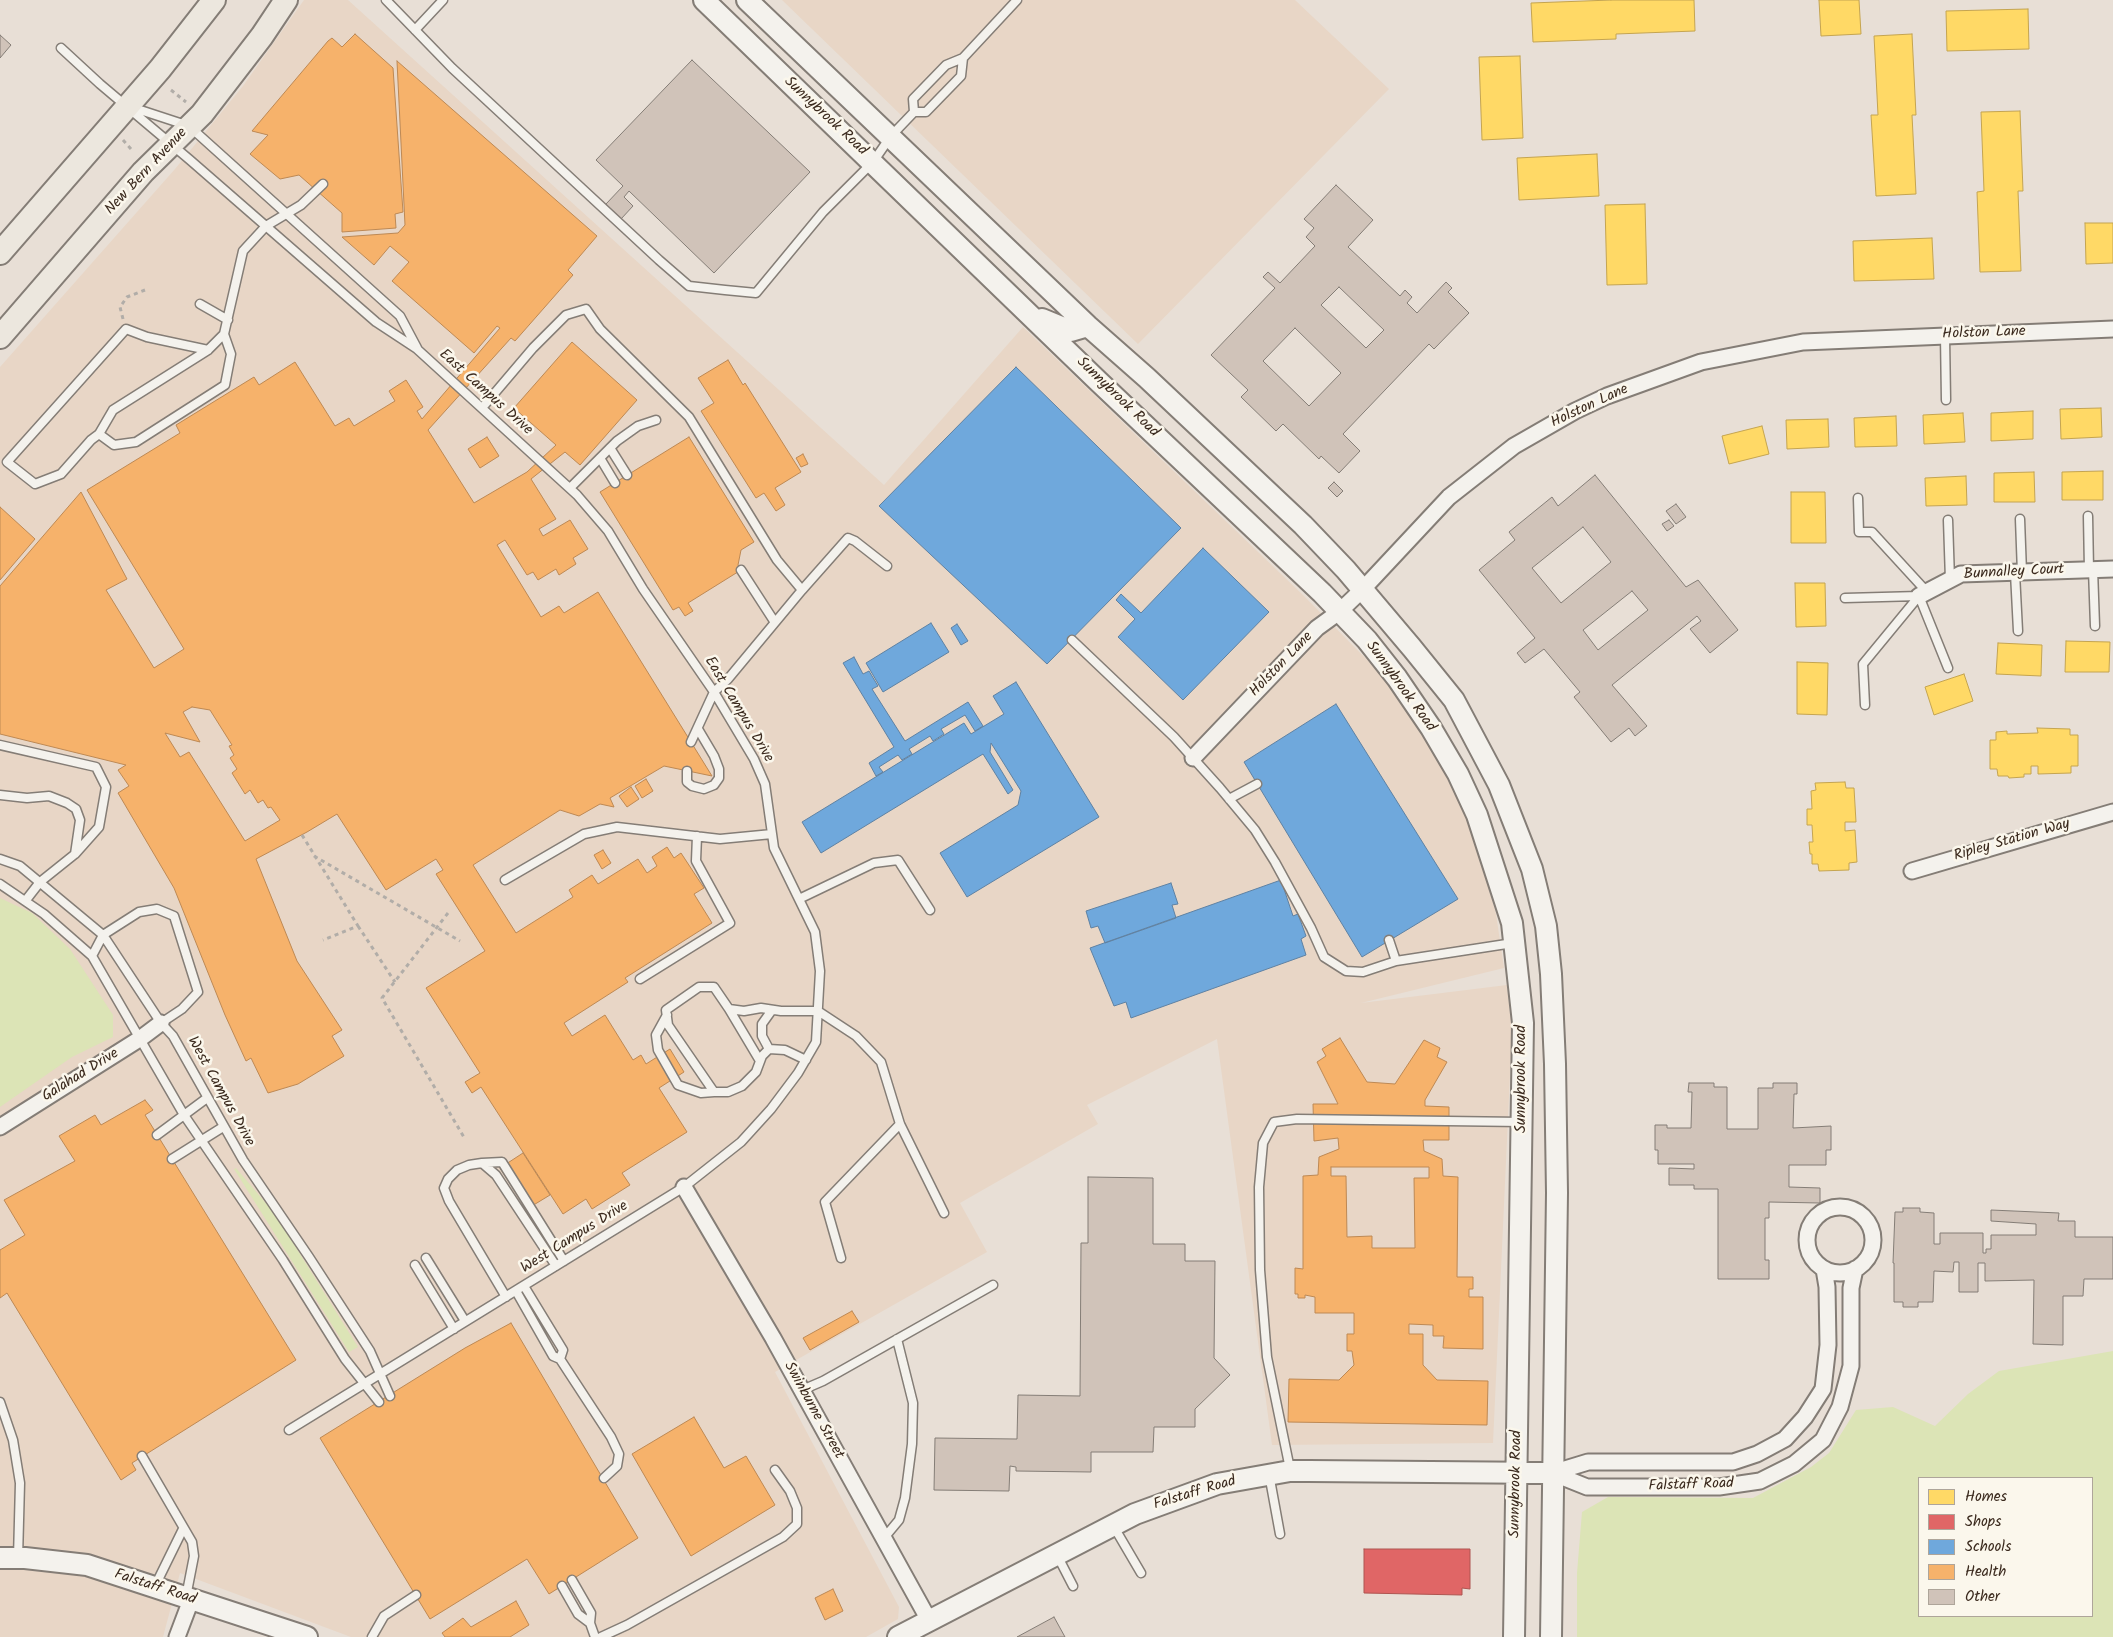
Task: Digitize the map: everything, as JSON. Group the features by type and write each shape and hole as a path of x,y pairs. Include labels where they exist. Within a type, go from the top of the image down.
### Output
{"main road":[{"path":"0,253 160,69 214,0"},
{"name":"New Bern Avenue","path":"0,338 143,172 202,114 240,65 286,0"},
{"name":"Sunnybrook Road","path":"704,0 1367,640 1431,728 1458,774 1477,815 1512,923 1523,1023 1514,1637"},
{"name":"Sunnybrook Road","path":"747,0 1088,326 1147,378 1303,525 1363,588 1454,700 1495,776 1532,869 1546,926 1553,999 1556,1122 1551,1637"},
{"path":"1031,314 1072,331 1088,326"},
{"name":"Falstaff Road","path":"898,1637 934,1629 1056,1555 1113,1524 1217,1484 1290,1471 1517,1472 1552,1474"},
{"name":"Falstaff Road","path":"9,1558 87,1566 307,1637"}],"street":[{"name":"Holston Lane","path":"1193,758 1317,628 1339,612 1449,497 1514,446 1575,411 1607,396 1701,362 1803,342 2113,329"},
{"name":"Bunnalley Court","path":"1923,594 1961,574 2113,569"},
{"name":"Ripley Station Way","path":"1912,871 2113,812"},
{"name":"Galahad Drive","path":"0,1127 141,1038 161,1023"},
{"name":"Swinburne Street","path":"684,1187 802,1390 934,1629"},
{"path":"1833,1207 1853,1209 1867,1219 1873,1236 1873,1246 1869,1256 1855,1270 1845,1273 1834,1273 1824,1269 1815,1262 1809,1252 1806,1241 1808,1229 1822,1211 1833,1207"},
{"name":"Falstaff Road","path":"1552,1474 1588,1462 1733,1462 1757,1454 1785,1439 1805,1417 1823,1389 1828,1345 1827,1287 1824,1269"},
{"name":"Falstaff Road","path":"1552,1474 1586,1487 1719,1487 1760,1481 1794,1464 1823,1440 1840,1407 1851,1366 1851,1288 1855,1270"},
{"path":"177,1637 188,1599"}],"lane":[{"path":"386,0 452,68 689,286 756,292 823,212 873,162 891,136 914,112 926,112 961,76 962,58"},
{"path":"415,30 443,0"},
{"path":"914,112 913,99 946,65 962,58 1016,0"},
{"path":"61,48 126,106"},
{"name":"East Campus Drive","path":"126,106 189,126 400,316 417,349"},
{"name":"East Campus Drive","path":"126,106 376,322 417,349 570,488 608,531 643,590 714,692 754,759 765,784 774,848 815,932 820,971 816,1042 806,1060 771,1109 741,1142 684,1187"},
{"path":"208,350 147,337 126,329 7,462 35,484 61,474 91,440 99,434 113,410 208,350 224,334 243,251 266,226 300,205 322,184"},
{"path":"200,304 228,320"},
{"path":"482,408 533,348 566,315 586,309 600,329 689,417 777,560 802,590"},
{"path":"99,434 114,445 136,442 225,385 231,354 224,334"},
{"path":"1944,336 1946,400"},
{"path":"570,488 610,448 638,426 656,420"},
{"path":"610,448 627,475"},
{"path":"600,458 615,482"},
{"path":"1858,498 1859,532 1872,532 1923,594 1948,668"},
{"path":"2088,516 2095,626"},
{"path":"2018,631 2020,519"},
{"path":"1948,520 1950,580"},
{"path":"692,742 714,692 728,679 774,622 848,538 855,541 887,566"},
{"path":"741,570 774,622"},
{"path":"1846,598 1923,594"},
{"path":"1865,704 1864,664 1923,594"},
{"path":"1072,640 1193,758 1255,830 1311,928 1324,957 1346,971 1363,972 1396,961 1515,942"},
{"path":"687,771 687,782 692,786 704,789 714,785 718,778 719,769 714,756 698,729"},
{"path":"0,745 96,767 106,787 99,827 75,854 40,882 26,900"},
{"path":"1229,799 1258,784"},
{"path":"0,795 27,798 49,796 67,803 76,809 80,820 75,854"},
{"path":"505,880 584,834 618,827 720,839 772,834"},
{"path":"640,979 730,923 696,861 697,836"},
{"name":"West Campus Drive","path":"0,859 20,866 103,935 161,1023 173,1036 223,1127 370,1351 378,1374"},
{"path":"799,900 874,863 898,860 930,910"},
{"path":"0,884 26,900 92,956 184,1115 282,1260 345,1359 379,1402"},
{"path":"92,956 103,935 139,912 157,909 174,916 198,992 182,1009 161,1023"},
{"path":"1389,940 1396,961"},
{"path":"714,1092 668,1025 666,1010 698,986 714,987 760,1062"},
{"path":"729,1009 744,1011 761,1008 818,1011 856,1036 882,1062 900,1124 944,1213"},
{"path":"769,1049 762,1036 762,1024 772,1010"},
{"path":"667,1015 656,1035 658,1050 678,1085 700,1094 728,1092 742,1086 756,1072 762,1056 769,1049 785,1050 806,1060"},
{"path":"157,1135 207,1098"},
{"path":"1290,1471 1267,1358 1260,1270 1259,1187 1262,1143 1274,1122 1297,1119 1522,1122"},
{"path":"841,1258 825,1202 900,1124"},
{"path":"172,1159 223,1127"},
{"path":"506,1297 449,1201 444,1188 448,1179 457,1170 469,1165 502,1162 564,1261"},
{"path":"482,1164 496,1175 556,1266"},
{"name":"West Campus Drive","path":"289,1430 684,1187"},
{"path":"426,1258 466,1321"},
{"path":"415,1265 454,1329"},
{"path":"802,1390 824,1381 993,1285"},
{"path":"524,1286 563,1350 560,1359"},
{"path":"516,1291 553,1356 560,1359 611,1437 619,1454 617,1466 604,1478"},
{"path":"884,1538 899,1520 905,1498 912,1444 913,1403 897,1340"},
{"path":"378,1374 390,1396"},
{"path":"0,1402 14,1440 20,1483 9,1558"},
{"path":"142,1456 162,1487 183,1529 192,1542 194,1556 188,1599"},
{"path":"601,1637 627,1625 783,1537 797,1524 797,1508 790,1492 775,1470"},
{"path":"1269,1474 1280,1534"},
{"path":"1113,1524 1141,1573"},
{"path":"154,1588 183,1529"},
{"path":"1056,1555 1073,1586"},
{"path":"572,1580 591,1613 590,1623 595,1637"},
{"path":"562,1586 578,1614 590,1623"},
{"path":"372,1637 384,1616 416,1595"}],"path":[{"path":"171,90 186,102"},
{"path":"126,329 120,307 127,298 145,290"},
{"path":"302,835 395,982"},
{"path":"314,856 460,940"},
{"path":"448,913 382,998 465,1139"},
{"path":"323,940 358,926"}],"shaded area":[{"path":"304,0 348,0 884,485 1023,327 1303,595 1383,676 1429,744 1470,822 1496,914 1504,968 1361,1003 1507,985 1512,1031 1493,1443 1272,1445 1217,1039 1087,1105 1098,1124 960,1203 987,1252 775,1372 899,1607 898,1619 866,1637 351,1637 180,1573 163,1637 0,1637 0,367 175,169 243,86"},
{"path":"782,0 1295,0 1389,89 1138,344"}],"green space":[{"path":"0,898 32,913 70,949 113,1015 113,1037 72,1057 0,1107"},
{"path":"236,1168 275,1214 358,1347 349,1352 234,1169"},
{"path":"2113,1351 2113,1637 1577,1637 1577,1573 1582,1512 1608,1497 1753,1498 1811,1467 1829,1453 1856,1410 1893,1407 1935,1426 1968,1394 1999,1371"}],"building: Homes":[{"path":"1611,0 1694,0 1695,31 1616,34 1616,39 1533,42 1531,3"},
{"path":"1819,0 1859,0 1861,34 1821,36"},
{"path":"2028,9 2029,49 1947,51 1946,11"},
{"path":"1912,34 1916,115 1912,115 1916,194 1876,196 1871,115 1878,115 1874,36"},
{"path":"1520,56 1523,138 1482,140 1479,57"},
{"path":"2020,111 2023,191 2018,191 2021,271 1980,272 1977,192 1984,191 1981,112"},
{"path":"1597,154 1599,196 1519,200 1517,158"},
{"path":"1645,204 1647,284 1607,285 1605,205"},
{"path":"2085,223 2113,223 2113,263 2086,264"},
{"path":"1932,238 1934,279 1854,281 1853,241"},
{"path":"2101,408 2102,437 2061,439 2060,409"},
{"path":"2033,411 2033,439 1991,441 1991,413"},
{"path":"1963,413 1965,442 1924,444 1923,415"},
{"path":"1896,416 1897,446 1855,447 1854,418"},
{"path":"1828,419 1829,447 1787,449 1786,420"},
{"path":"1762,426 1769,454 1729,464 1722,436"},
{"path":"2103,471 2103,500 2062,500 2062,472"},
{"path":"2034,472 2035,502 1994,502 1994,473"},
{"path":"1966,476 1967,505 1926,506 1925,478"},
{"path":"1791,492 1825,492 1826,543 1791,543"},
{"path":"1795,583 1825,583 1826,626 1796,627"},
{"path":"2066,641 2110,642 2109,672 2065,672"},
{"path":"1998,643 2042,645 2041,676 1996,674"},
{"path":"1797,662 1828,663 1827,715 1797,714"},
{"path":"1964,674 1973,701 1934,715 1925,687"},
{"path":"2037,728 2070,729 2070,735 2078,735 2078,766 2071,766 2071,773 2038,774 2038,766 2031,766 2031,774 2024,774 2024,777 2009,778 2008,776 1998,776 1997,769 1990,769 1990,740 1996,740 1996,732 2007,731 2007,734 2038,733"},
{"path":"1845,782 1846,788 1854,788 1856,822 1845,822 1845,831 1855,830 1857,862 1849,863 1849,870 1819,871 1818,864 1812,864 1809,842 1813,842 1812,825 1807,825 1807,809 1812,809 1811,791 1816,790 1815,783"}],"building: Shops":[{"path":"1364,1549 1470,1549 1470,1589 1462,1588 1462,1595 1364,1593"}],"building: Schools":[{"path":"1016,367 1181,528 1047,664 879,506"},
{"path":"1203,548 1269,612 1183,700 1118,637 1135,619 1116,600 1121,594 1141,613"},
{"path":"931,623 949,652 883,692 866,663"},
{"path":"957,624 968,641 961,645 951,628"},
{"path":"854,657 863,674 869,671 878,686 872,689 905,741 968,702 983,726 975,731 965,715 941,729 944,734 933,741 930,736 909,749 912,754 902,760 898,755 879,767 883,772 876,776 869,763 894,747 843,663"},
{"path":"1016,682 1099,817 967,897 940,853 1018,805 1021,791 991,743 990,752 1013,790 1008,794 983,754 821,853 802,822 964,723 971,734 1004,714 993,696"},
{"path":"1336,704 1458,899 1362,957 1244,762"},
{"path":"1281,880 1293,916 1298,914 1306,936 1301,939 1306,955 1131,1018 1126,1002 1114,1006 1090,948"},
{"path":"1171,883 1178,904 1172,905 1176,918 1105,943 1098,926 1091,928 1086,911"}],"building: Health":[{"path":"355,34 393,68 403,212 395,214 396,228 342,232 342,213 299,175 280,179 250,154 268,135 252,131 328,41 332,38 342,47"},
{"path":"397,61 597,236 568,270 573,275 515,341 511,338 428,430 474,503 527,472 556,445 514,408 572,342 637,400 580,465 565,452 531,479 556,519 539,529 543,536 570,520 588,549 573,558 576,564 559,575 556,569 538,580 533,572 527,575 505,540 497,545 541,617 559,606 564,613 598,592 712,776 664,766 610,798 614,807 600,804 579,816 560,810 473,865 516,933 573,897 569,890 592,875 598,884 638,859 647,873 657,866 652,857 667,847 674,858 681,853 704,888 694,894 712,923 625,978 628,982 564,1023 572,1036 605,1015 633,1060 641,1055 646,1064 670,1049 684,1072 659,1088 687,1132 622,1173 630,1185 592,1209 586,1199 563,1214 481,1087 472,1093 465,1082 480,1073 426,988 485,951 436,874 443,870 436,859 386,890 337,814 256,859 297,961 342,1030 332,1036 344,1056 298,1084 268,1093 251,1058 246,1061 225,1015 174,888 118,793 129,786 118,770 126,765 0,734 0,586 81,492 127,579 106,590 154,668 184,649 87,490 180,433 176,425 254,377 259,385 295,362 335,426 349,418 354,426 395,401 389,391 406,380 423,407 417,411 422,419 500,328 497,326 474,353 392,281 409,262 390,246 374,265 342,237 398,233 405,225","holes":["192,707 210,710 232,745 229,746 234,755 230,758 237,769 232,773 245,794 250,790 258,803 263,800 268,808 271,807 280,820 245,841 189,752 180,757 165,733 200,742 183,712"]},
{"path":"728,360 743,385 745,383 801,472 775,488 785,505 776,511 764,493 756,498 701,411 714,403 698,378"},
{"path":"487,437 499,456 480,468 468,449"},
{"path":"689,437 754,542 741,550 738,565 741,570 688,603 693,611 685,616 679,607 673,610 600,492"},
{"path":"803,454 808,464 801,467 796,458"},
{"path":"0,507 35,539 0,580"},
{"path":"646,779 653,791 642,798 635,786"},
{"path":"631,787 639,799 627,807 619,796"},
{"path":"603,850 611,863 602,869 594,855"},
{"path":"1340,1038 1367,1082 1395,1084 1424,1040 1440,1048 1437,1057 1447,1062 1425,1100 1425,1106 1449,1107 1449,1140 1423,1140 1424,1151 1442,1159 1443,1176 1458,1177 1457,1277 1473,1277 1473,1289 1469,1289 1469,1297 1483,1297 1483,1349 1443,1348 1444,1336 1433,1336 1433,1325 1409,1324 1409,1334 1423,1334 1423,1365 1437,1380 1488,1381 1487,1425 1288,1422 1289,1379 1339,1380 1354,1365 1352,1351 1347,1351 1347,1334 1354,1334 1354,1313 1315,1313 1315,1297 1305,1295 1305,1298 1298,1298 1298,1294 1295,1294 1295,1268 1303,1269 1303,1176 1318,1175 1319,1157 1339,1149 1338,1138 1314,1141 1313,1104 1338,1104 1317,1062 1326,1056 1322,1049","holes":["1331,1167 1429,1167 1429,1178 1414,1178 1415,1248 1372,1248 1372,1236 1347,1237 1346,1176 1331,1176"]},
{"path":"145,1100 153,1110 145,1115 296,1360 132,1463 136,1470 121,1480 7,1293 0,1298 0,1250 25,1235 4,1200 75,1161 59,1136 95,1115 101,1125"},
{"path":"523,1153 550,1195 527,1209 500,1168"},
{"path":"852,1311 859,1322 810,1350 803,1338"},
{"path":"511,1323 638,1538 549,1594 527,1559 430,1619 320,1438 465,1348"},
{"path":"694,1417 724,1468 746,1456 775,1505 691,1556 632,1454"},
{"path":"833,1589 843,1611 825,1620 815,1598"},
{"path":"516,1601 529,1625 510,1637 445,1637 442,1633 463,1618 471,1627"}],"building: Other":[{"path":"0,35 11,45 0,58"},
{"path":"692,60 810,172 714,273 629,191 624,197 633,206 621,219 606,204 623,186 596,160"},
{"path":"1336,185 1373,220 1348,247 1400,296 1405,290 1412,297 1407,303 1417,313 1446,282 1452,288 1448,292 1469,313 1434,349 1429,344 1343,434 1360,451 1339,473 1321,456 1319,459 1283,424 1276,431 1241,397 1248,390 1211,355 1275,288 1263,277 1268,272 1280,283 1315,246 1306,237 1314,228 1304,219","holes":["1339,287 1384,330 1366,348 1321,305","1295,328 1341,373 1309,406 1263,361"]},
{"path":"1595,475 1686,587 1698,580 1738,630 1710,653 1690,629 1701,621 1697,616 1612,685 1647,726 1635,736 1629,728 1611,742 1574,697 1580,692 1544,649 1525,663 1517,653 1535,638 1479,570 1515,540 1509,532 1552,497 1558,506","holes":["1583,527 1611,562 1561,603 1532,568","1632,591 1648,610 1598,650 1583,630"]},
{"path":"1334,482 1343,491 1337,497 1328,488"},
{"path":"1676,504 1686,517 1676,524 1666,511"},
{"path":"1669,520 1674,526 1667,531 1662,524"},
{"path":"1689,1083 1714,1083 1714,1087 1727,1087 1727,1129 1758,1129 1758,1088 1773,1088 1773,1083 1797,1083 1797,1094 1794,1094 1793,1128 1831,1126 1831,1150 1826,1150 1826,1165 1789,1165 1789,1187 1820,1188 1820,1203 1769,1202 1769,1218 1765,1218 1765,1260 1769,1260 1769,1279 1718,1279 1718,1189 1694,1189 1694,1185 1669,1185 1669,1168 1694,1169 1694,1164 1658,1164 1658,1150 1655,1150 1655,1125 1667,1125 1667,1128 1691,1128 1692,1092 1688,1092"},
{"path":"1088,1177 1153,1178 1153,1244 1185,1244 1185,1261 1215,1261 1214,1358 1230,1375 1195,1409 1195,1427 1154,1427 1153,1452 1091,1452 1091,1472 1016,1471 1016,1467 1010,1466 1009,1491 934,1490 935,1438 1017,1439 1018,1395 1080,1396 1081,1243 1088,1243"},
{"path":"1903,1208 1920,1208 1920,1212 1934,1213 1934,1244 1940,1244 1940,1233 1983,1233 1983,1253 1986,1253 1986,1249 1991,1249 1991,1235 2036,1235 2036,1224 1991,1221 1991,1210 2059,1213 2058,1221 2075,1221 2075,1237 2113,1237 2113,1279 2084,1279 2083,1296 2063,1296 2063,1345 2033,1344 2034,1280 1985,1281 1985,1263 1978,1263 1978,1292 1959,1292 1959,1262 1954,1262 1953,1272 1934,1271 1933,1302 1918,1302 1918,1307 1903,1307 1903,1302 1894,1302 1893,1263 1895,1212 1903,1212"},
{"path":"1054,1617 1065,1637 1017,1637"}]}
